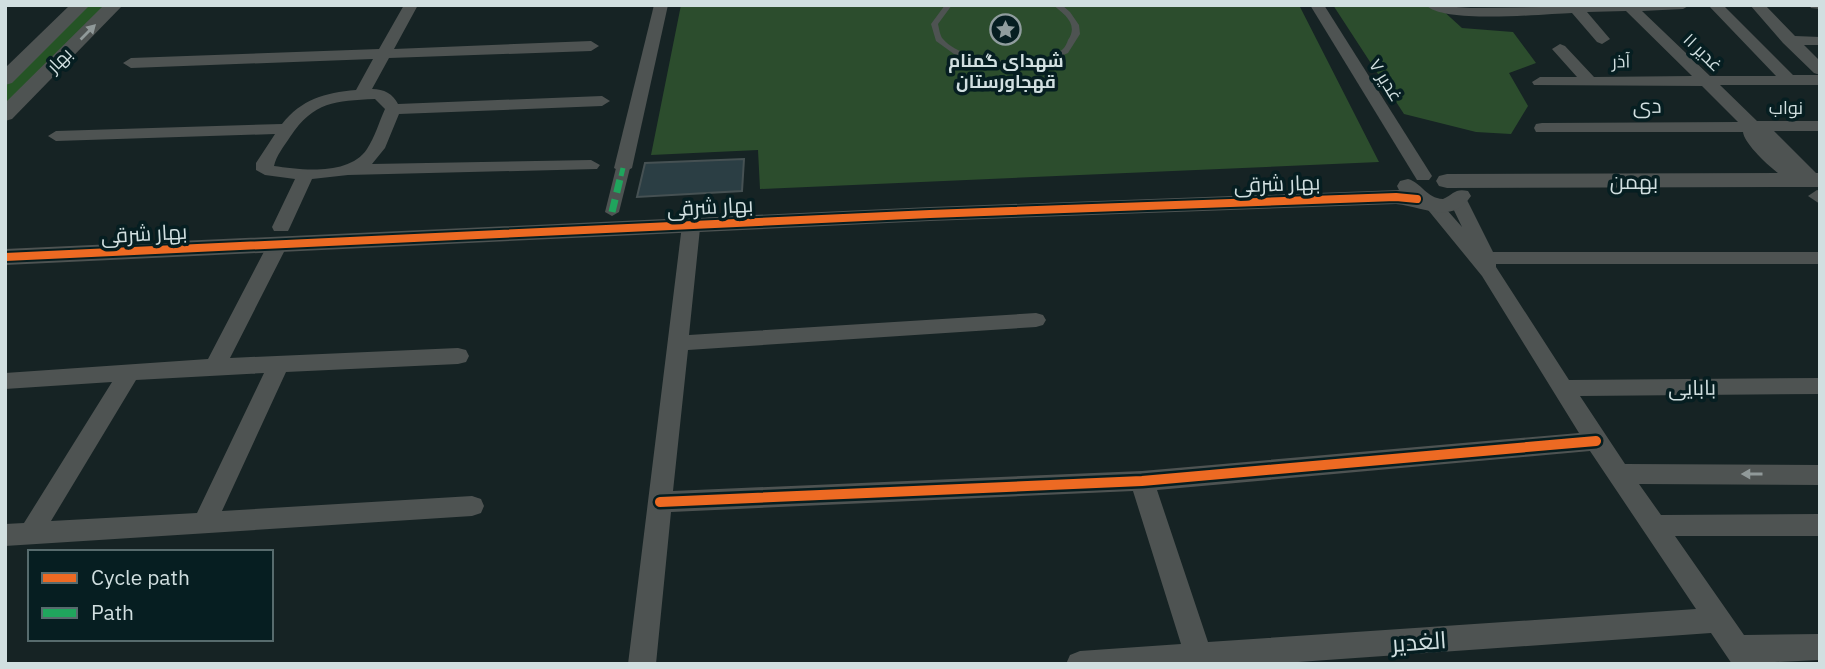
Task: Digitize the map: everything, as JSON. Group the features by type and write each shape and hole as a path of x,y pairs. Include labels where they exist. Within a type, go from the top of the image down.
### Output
{"street":[{"name":"بهار","path":"5,79 81,5"},
{"name":"بهار","path":"5,115 114,5"},
{"path":"361,95 411,5"},
{"path":"612,212 661,5"},
{"name":"غدیر ۷","path":"1317,5 1420,191 1487,265"},
{"path":"1436,7 1576,9 1683,5"},
{"path":"1715,5 1788,79"},
{"path":"1757,5 1820,70"},
{"name":"غدیر ۱۱","path":"1629,6 1752,126 1768,135 1808,174 1816,190"},
{"path":"1576,9 1602,39"},
{"path":"1788,40 1818,41"},
{"path":"131,63 591,46"},
{"path":"1560,49 1589,81"},
{"name":"آذر","path":"1540,82 1820,80"},
{"path":"393,109 388,100 378,94 331,96 311,103 296,114 265,163 265,170 306,174 346,170 591,165"},
{"path":"393,109 602,101"},
{"path":"346,170 367,159 379,141 393,109"},
{"name":"نواب","path":"1752,126 1820,127"},
{"name":"دی","path":"1542,128 1752,126"},
{"path":"56,136 286,129"},
{"path":"215,367 280,236 306,174"},
{"name":"بهمن","path":"1420,191 1449,205 1455,192 1816,190"},
{"name":"بهار شرقی","path":"5,240 280,236 692,217 1368,198 1420,191"},
{"path":"1455,192 1487,265 1596,441 1743,656 1820,647"},
{"name":"بهار شرقی","path":"5,257 612,212 692,217"},
{"path":"642,664 692,217"},
{"path":"1487,265 1820,258"},
{"path":"678,342 1036,320"},
{"path":"5,381 215,367 458,356"},
{"path":"204,523 279,364"},
{"path":"31,533 129,373"},
{"name":"بابایی","path":"1565,388 1820,386"},
{"path":"660,502 1142,481 1596,441"},
{"path":"1621,474 1820,474"},
{"path":"1142,481 1200,660"},
{"path":"5,535 472,506"},
{"path":"1655,526 1820,525"},
{"name":"الغدیر","path":"1080,664 1200,660 1717,620"}],"lane":[{"path":"949,5 936,19 934,27 942,43 972,59 1014,65 1046,60 1069,47 1075,40 1075,23 1070,15 1056,5"}],"green space":[{"path":"84,5 111,5 5,112 5,84"},
{"name":"شهدای گمنام قهجاورستان","path":"681,5 1299,5 1379,162 760,189 758,150 651,155"},
{"path":"1333,5 1430,5 1440,8 1462,28 1513,32 1536,63 1509,73 1528,106 1511,134 1476,132 1404,114"}],"building":[{"path":"744,159 742,191 637,197 645,163"}],"marked path":[{"path":"612,212 623,168"}],"cycle path":[{"path":"5,257 930,214 1396,197 1417,199"},
{"path":"660,502 1142,481 1596,441"}],"place":[{"name":"شهدای گمنام قهجاورستان","path":"1006,29"}]}
